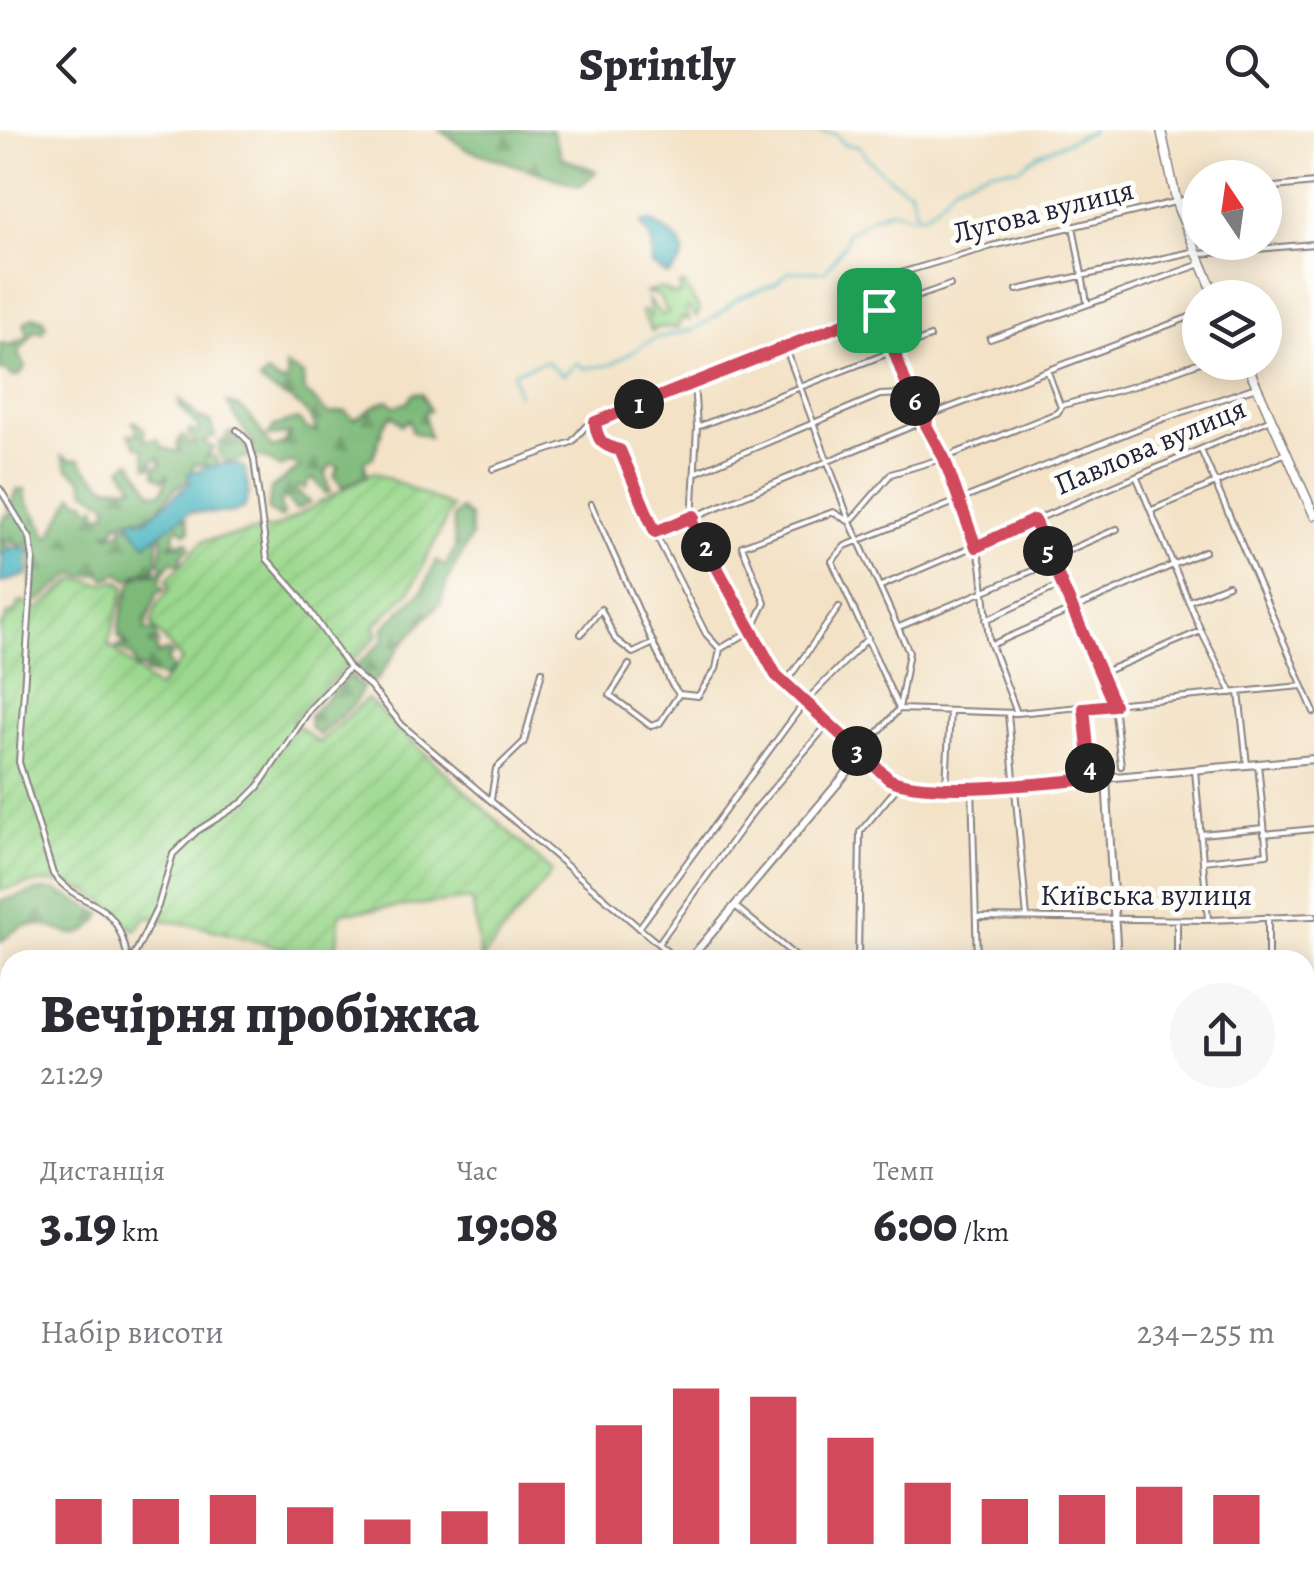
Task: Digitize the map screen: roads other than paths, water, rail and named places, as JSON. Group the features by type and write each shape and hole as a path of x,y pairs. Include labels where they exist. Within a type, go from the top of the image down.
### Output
{"main road":[{"path":"1161,130 1182,216"},
{"path":"1254,380 1314,515"}],"street":[{"path":"1282,186 1314,183"},
{"name":"Лугова вулиця","path":"879,310 870,282 1182,200"},
{"path":"1073,226 1087,302"},
{"path":"1282,247 1314,244"},
{"path":"1017,290 1082,274 1182,258"},
{"path":"990,339 1188,260"},
{"path":"493,469 572,442 595,422 950,286"},
{"path":"879,310 912,400"},
{"path":"1017,714 991,645 976,547 927,420 930,415 1182,320"},
{"path":"696,427 930,337"},
{"path":"698,950 899,709 909,652 850,522 785,347"},
{"path":"850,522 891,474 944,458 1057,413 1061,408 1182,368"},
{"path":"1048,372 1061,408"},
{"path":"694,383 692,522 784,685 861,755 900,784 1016,786 1314,760"},
{"path":"899,709 832,561 845,546 1165,418 1256,386"},
{"path":"694,474 880,395 905,394 927,420"},
{"name":"Павлова вулиця","path":"881,586 1270,419"},
{"path":"655,532 927,420"},
{"path":"595,422 602,444 620,450 655,532 706,634 720,649"},
{"path":"237,430 249,442 254,460 267,559 298,594 349,668 370,686 402,725 665,950"},
{"path":"1200,450 1314,712"},
{"path":"1150,510 1286,453"},
{"path":"1137,476 1201,631 1236,692 1247,765"},
{"path":"0,489 30,538 33,559 19,762 53,874 63,886 108,911 127,950"},
{"path":"591,504 679,694"},
{"path":"679,694 698,696 716,669 720,649 752,630 766,603 742,546 834,512 850,522"},
{"path":"1034,520 1114,705 1121,766"},
{"path":"899,627 1117,529"},
{"path":"991,645 1205,551"},
{"path":"986,620 1063,584"},
{"path":"1189,601 1228,586"},
{"path":"784,685 839,607"},
{"path":"581,634 601,608 615,639 633,653 654,642"},
{"path":"1102,672 1201,631"},
{"path":"639,928 804,703 868,638"},
{"path":"629,666 610,695 650,726 660,723 679,694"},
{"path":"135,950 158,906 173,854 197,830 243,802 258,787 310,709 349,668"},
{"path":"492,799 496,769 524,742 542,671"},
{"path":"899,709 1017,714 1302,686"},
{"path":"1084,708 1091,779"},
{"path":"946,786 950,712"},
{"path":"1008,714 1027,918"},
{"path":"658,944 752,812 828,724"},
{"path":"1204,861 1266,854 1258,764"},
{"path":"1195,770 1208,920"},
{"path":"1106,778 1117,950"},
{"path":"858,950 860,832 900,784"},
{"path":"972,786 978,950"},
{"path":"1201,834 1314,828"},
{"path":"735,906 788,950"},
{"name":"Київська вулиця","path":"978,918 1117,921 1314,916"},
{"path":"1268,917 1268,950"},
{"path":"1177,920 1178,950"}],"water":[{"path":"650,221 675,237 683,250 678,266 668,275 652,265 652,242 641,223"},
{"path":"223,464 245,468 249,494 244,508 230,513 190,512 146,544 135,532 129,519 146,520 190,483 188,473"},
{"path":"22,547 28,550 27,575 0,583 3,551"}],"waterway":[{"path":"796,130 802,134 836,134 844,144 861,147 882,172 910,190 917,215"},
{"path":"518,395 513,372 546,361 563,375 577,363 584,368 610,365 655,338 692,330 737,299 775,284 789,272 825,271 846,242 847,234 875,216 891,210 923,215 955,184 990,170 1020,168 1037,155 1093,130"}]}
